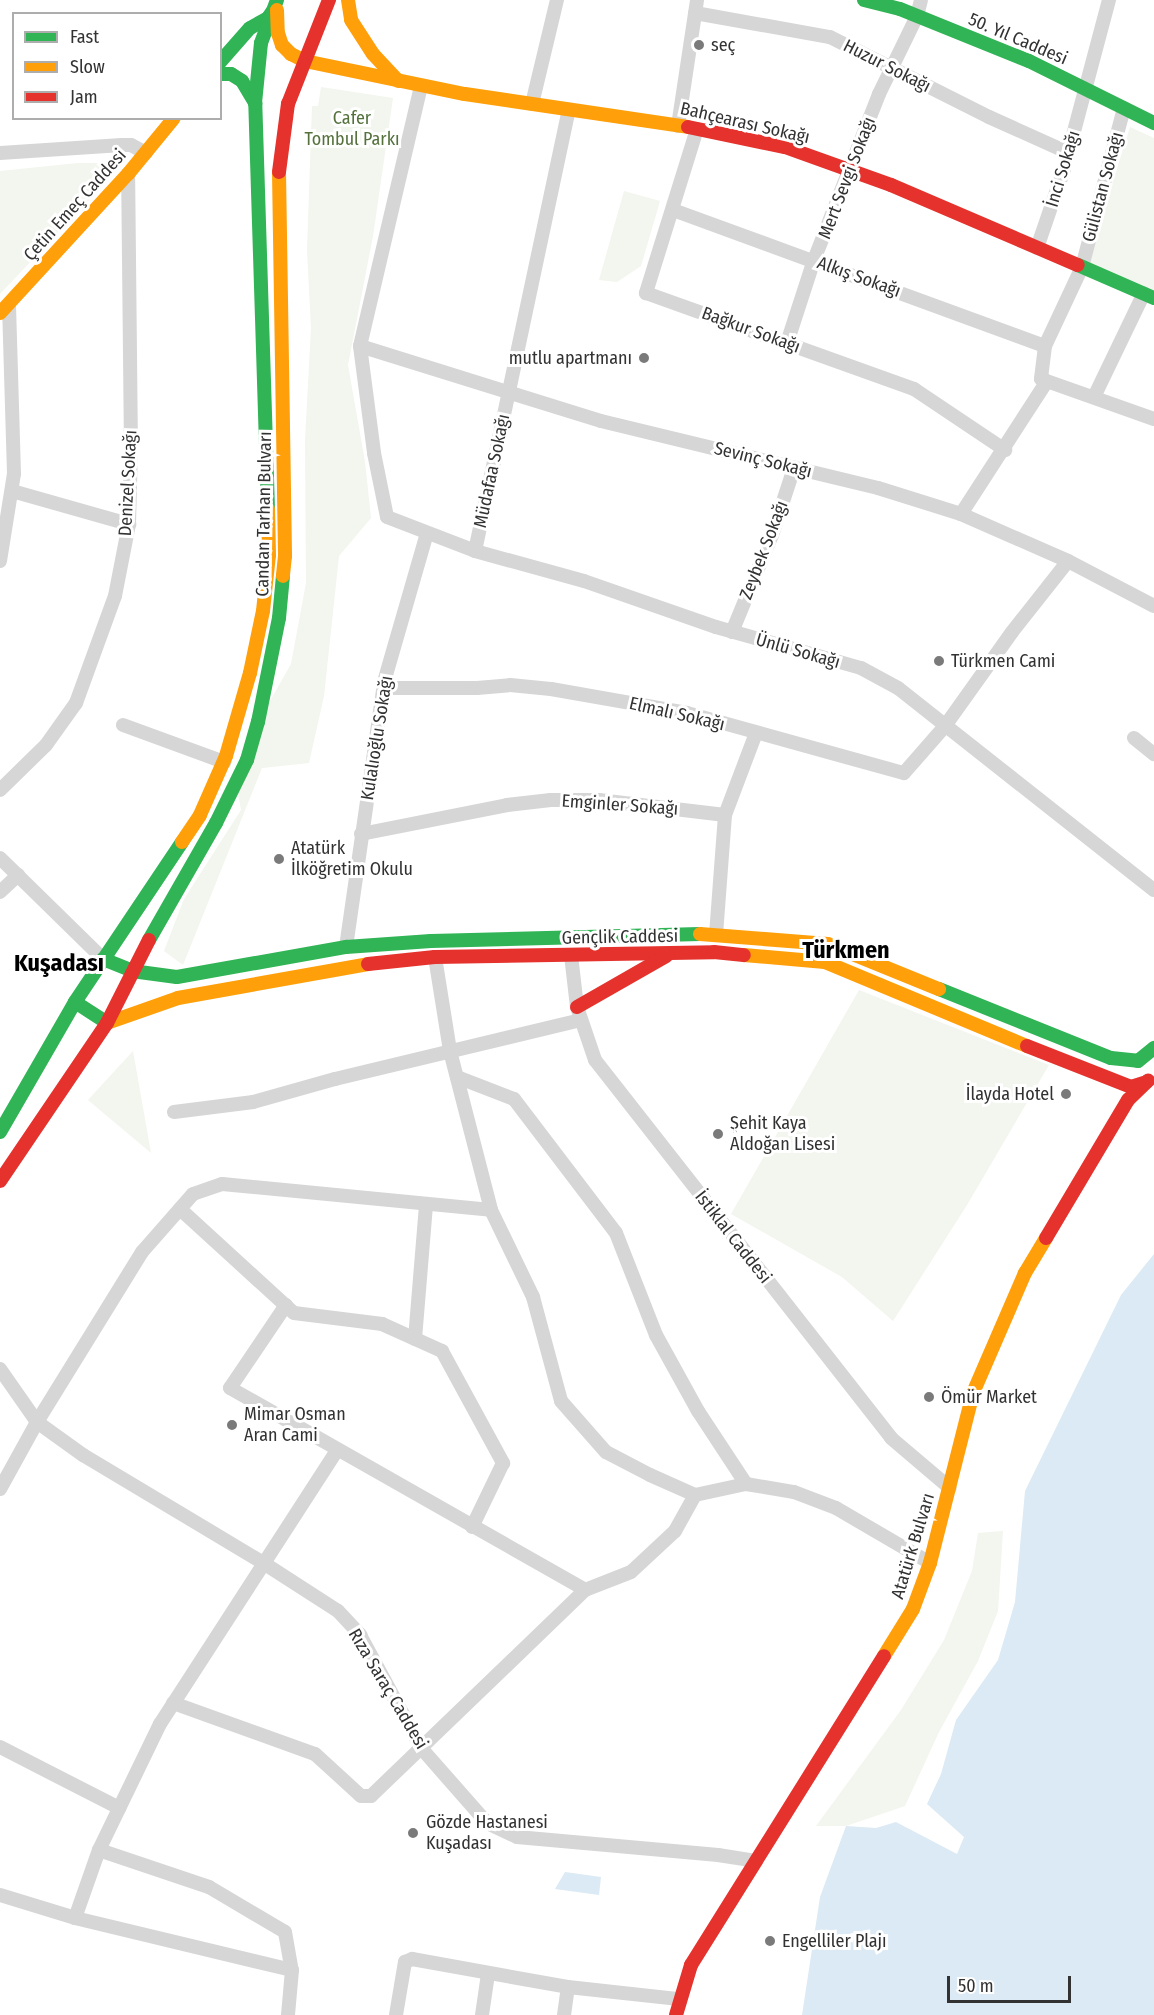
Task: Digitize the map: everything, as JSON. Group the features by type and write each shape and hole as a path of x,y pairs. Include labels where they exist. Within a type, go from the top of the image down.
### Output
{"main road":[{"name":"Candan Tarhan Bulvarı","path":"0,1181 107,1023 163,912 216,823 247,760 267,680 279,618 285,556 277,183 283,126 297,81 329,0"},
{"path":"348,0 351,20 373,54 398,81"},
{"name":"50. Yıl Caddesi","path":"864,0 917,16 1029,61 1154,123"},
{"name":"Candan Tarhan Bulvarı","path":"0,1132 75,1002 200,815 224,762 250,673 261,621 269,555 255,103 261,43 275,4"},
{"path":"275,4 278,33 282,45 291,54 305,61"},
{"path":"222,60 250,27 268,18 275,4"},
{"name":"Bahçearası Sokağı","path":"305,61 421,86 697,129 785,147 891,185 1149,296"},
{"name":"Bahçearası Sokağı","path":"297,81 309,73 340,70"},
{"path":"222,74 231,74 242,81 255,103"},
{"name":"Çetin Emeç Caddesi","path":"4,309 128,174 172,120"},
{"name":"Gençlik Caddesi","path":"103,958 132,971 177,977 346,947 431,941 716,934 828,944 1117,1060"},
{"path":"570,937 571,956"},
{"path":"431,941 435,957"},
{"name":"Gençlik Caddesi","path":"107,1023 178,998 343,967 435,957 668,955 714,952 825,962 1116,1082 1130,1093"},
{"path":"579,1014 668,955"},
{"path":"75,1002 107,1023"},
{"path":"1117,1060 1138,1061 1151,1051"},
{"path":"1117,1060 1130,1074 1130,1093"},
{"name":"Atatürk Bulvarı","path":"676,2015 691,1965 913,1609 930,1563 973,1393 994,1338 1025,1273 1130,1093 1150,1079"}],"street":[{"path":"532,105 557,0"},
{"name":"Mert Sevgi Sokağı","path":"787,344 814,260 851,171 879,94 917,16 921,0"},
{"name":"İnci Sokağı","path":"1037,248 1069,153 1109,0"},
{"path":"678,126 696,7"},
{"name":"Huzur Sokağı","path":"696,7 830,37 1069,153"},
{"path":"360,346 421,86"},
{"name":"Gülistan Sokağı","path":"1047,381 1041,379 1045,346 1082,267 1125,108"},
{"name":"Müdafaa Sokağı","path":"475,551 569,110"},
{"name":"Bağkur Sokağı","path":"697,129 646,293 914,389 1005,450"},
{"path":"0,153 122,144 131,145 146,153"},
{"name":"Denizel Sokağı","path":"0,790 46,745 76,703 115,596 129,524 131,450 128,174"},
{"name":"Alkış Sokağı","path":"673,210 1045,346"},
{"path":"1094,397 1149,296"},
{"path":"0,561 12,491 14,416 4,309"},
{"name":"Sevinç Sokağı","path":"360,346 601,421 878,488 961,514 1068,561 1154,606"},
{"name":"Ünlü Sokağı","path":"360,346 374,453 387,518 475,551 584,581 732,632 861,668 898,688 1154,890"},
{"path":"961,514 1005,450 1047,381 1154,419"},
{"name":"Zeybek Sokağı","path":"732,632 772,535 794,468"},
{"path":"12,491 129,524"},
{"name":"Kulalıoğlu Sokağı","path":"346,947 384,688 427,533"},
{"path":"945,726 1012,632 1068,561"},
{"name":"Elmalı Sokağı","path":"384,688 477,688 510,685 551,690 687,713 904,773 945,726"},
{"path":"123,725 224,762"},
{"path":"716,934 725,815 756,733"},
{"path":"1134,738 1154,754"},
{"name":"Emginler Sokağı","path":"362,834 507,805 551,800 599,800 725,815"},
{"path":"0,858 103,958"},
{"path":"0,892 18,875"},
{"name":"İstiklal Caddesi","path":"571,956 579,1014 595,1060 891,1438 950,1488"},
{"path":"435,957 450,1051 491,1210 533,1297 561,1401 606,1452 695,1495 746,1484 794,1492 836,1508 930,1563"},
{"path":"174,1112 253,1102 450,1051 579,1014"},
{"path":"457,1077 514,1099 616,1233 656,1335 698,1411 746,1484"},
{"path":"1,1484 36,1422 142,1252 193,1194 222,1184 491,1210"},
{"path":"416,1339 426,1204"},
{"path":"180,1209 294,1313 382,1324 442,1351 503,1463 472,1527"},
{"path":"286,1305 230,1388 585,1590"},
{"name":"Rıza Saraç Caddesi","path":"0,1369 36,1422 83,1455 265,1564 338,1611 360,1635 422,1749 487,1823 517,1837 718,1855 756,1862"},
{"path":"75,1918 99,1850 160,1724 337,1450"},
{"path":"173,1703 315,1754 361,1796 371,1796 422,1749 556,1615 585,1590 631,1572 675,1531 695,1495"},
{"path":"0,1747 119,1808"},
{"path":"99,1850 209,1887 285,1932 292,1970 288,2015"},
{"path":"0,1895 75,1918 292,1970"},
{"path":"396,2015 405,1962 412,1959 568,1987 679,1999"},
{"path":"482,2015 488,1974"},
{"path":"564,2015 568,1987"}],"green space":[{"name":"Cafer Tombul Parkı","path":"321,87 393,98 373,236 348,365 365,462 371,518 339,556 324,696 309,763 262,768 183,965 164,951 184,899 241,810 236,781 258,722 291,664 306,583 305,440 311,328 307,250 312,106 318,106"},
{"path":"1130,127 1154,138 1154,292 1087,264"},
{"path":"78,163 124,163 0,294 0,171"},
{"path":"624,191 660,201 641,266 617,282 599,280"},
{"path":"859,990 1049,1065 967,1205 893,1321 842,1277 731,1214"},
{"path":"133,1051 151,1153 88,1100"},
{"path":"1003,1531 998,1611 978,1661 939,1732 905,1806 846,1826 816,1826 901,1710 944,1640 972,1571 978,1533"}],"shaded area":[{"path":"1154,1254 1154,2015 802,2015 820,1897 846,1826 876,1828 896,1822 957,1854 964,1837 927,1804 941,1774 956,1720 998,1660 1015,1602 1025,1491 1121,1295"},
{"path":"565,1872 601,1877 599,1895 555,1889"}],"traffic: fast":[{"path":"268,509 255,103 261,43 277,0"},
{"path":"864,0 900,9 1029,61 1154,123"},
{"path":"222,60 250,28 268,18 272,12"},
{"path":"222,74 231,74 242,81 255,103"},
{"path":"1078,265 1154,298"},
{"path":"149,940 216,823 247,760 258,722 279,618 283,576"},
{"path":"0,1132 75,1002 182,842"},
{"path":"103,959 132,971 177,977 346,947 431,941 700,934"},
{"path":"939,989 1111,1058 1138,1061 1154,1048"},
{"path":"75,1002 107,1023"}],"traffic: slow":[{"path":"348,0 351,20 373,54 398,81"},
{"path":"277,10 278,33 282,45 291,54 305,61 465,94 688,127"},
{"path":"0,313 128,174 172,120"},
{"path":"279,172 285,556 283,576"},
{"path":"182,842 200,815 226,756 250,673 263,611 269,555 268,509"},
{"path":"700,934 828,944 939,989"},
{"path":"744,955 825,962 1027,1046"},
{"path":"107,1023 178,998 368,964"},
{"path":"884,1656 913,1609 930,1563 973,1393 1025,1273 1046,1238"}],"traffic: jam":[{"path":"279,172 288,104 329,0"},
{"path":"688,127 785,147 891,185 1078,265"},
{"path":"0,1181 107,1023 149,940"},
{"path":"368,964 435,957 714,952 744,955"},
{"path":"577,1007 666,956"},
{"path":"1027,1046 1131,1087 1146,1082"},
{"path":"1046,1238 1128,1100 1148,1081"},
{"path":"676,2015 691,1965 884,1656"}],"place":[{"name":"seç","path":"699,45"},
{"name":"mutlu apartmanı","path":"644,358"},
{"name":"Türkmen Cami","path":"939,661"},
{"name":"Atatürk İlköğretim Okulu","path":"279,859"},
{"name":"İlayda Hotel","path":"1066,1094"},
{"name":"Şehit Kaya Aldoğan Lisesi","path":"718,1134"},
{"name":"Ömür Market","path":"929,1397"},
{"name":"Mimar Osman Aran Cami","path":"232,1425"},
{"name":"Gözde Hastanesi Kuşadası","path":"413,1833"},
{"name":"Engelliler Plajı","path":"770,1941"}],"district":[{"name":"Türkmen","path":"846,951"},
{"name":"Kuşadası","path":"59,964"}]}
